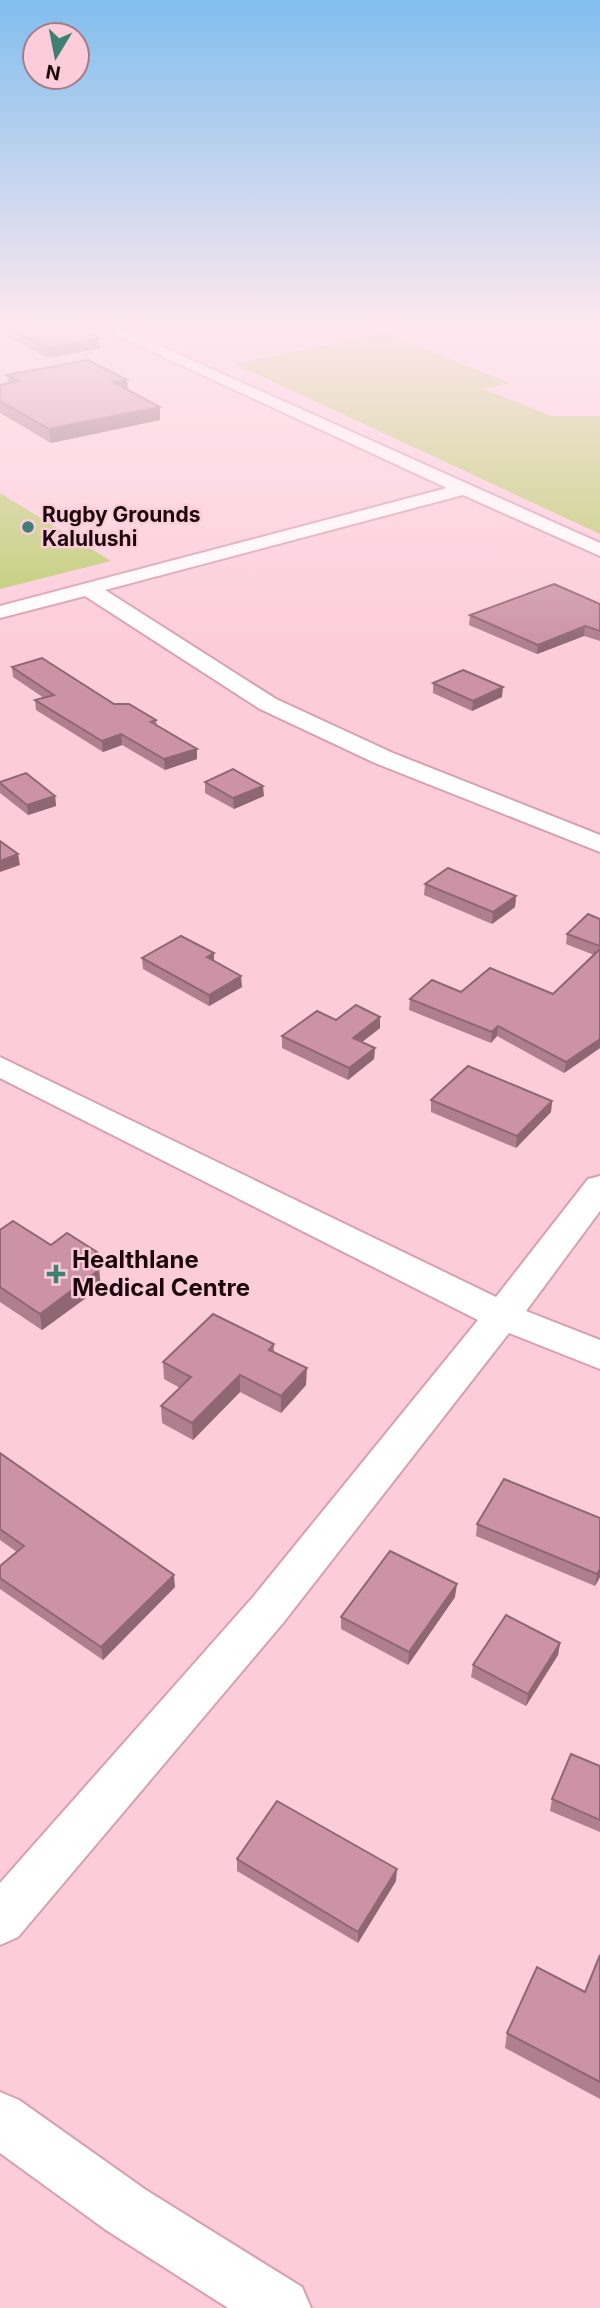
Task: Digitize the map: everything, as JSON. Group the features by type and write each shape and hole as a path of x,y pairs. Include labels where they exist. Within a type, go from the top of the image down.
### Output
{"street":[{"path":"346,436 600,550"},
{"path":"0,612 464,489"},
{"path":"87,588 268,704 384,758 600,844"},
{"path":"0,1066 502,1316 600,1355"},
{"path":"0,1920 268,1610 502,1316 600,1187"},
{"path":"0,2119 126,2210 281,2308"}],"green space":[{"path":"389,436 600,436 600,534"},
{"name":"Rugby Grounds Kalulushi","path":"0,493 111,561 0,589"}],"building":[{"path":"554,584 600,604 600,631 585,626 538,645 470,615"},
{"path":"42,658 114,704 129,704 156,720 151,722 197,749 164,759 121,734 102,741 35,700 54,695 12,667"},
{"path":"463,670 503,687 473,701 433,683"},
{"path":"233,769 263,786 233,798 205,782"},
{"path":"26,773 55,796 27,805 0,783"},
{"path":"0,841 18,854 0,861"},
{"path":"448,868 516,896 493,912 425,884"},
{"path":"588,914 600,919 600,946 567,934"},
{"path":"181,936 214,953 207,957 241,976 209,995 142,958"},
{"path":"600,949 600,1039 566,1062 498,1026 492,1032 410,999 432,980 461,992 490,968 553,994"},
{"path":"356,1005 380,1017 353,1038 375,1048 349,1068 282,1036 317,1011 336,1020"},
{"path":"468,1066 552,1101 517,1136 431,1100"},
{"path":"13,1221 51,1245 67,1233 97,1252 84,1261 99,1270 40,1314 0,1287 0,1230"},
{"path":"213,1314 274,1344 269,1350 307,1368 281,1396 240,1375 192,1423 161,1406 191,1377 163,1362"},
{"path":"0,1453 174,1575 101,1647 0,1578 0,1566 24,1546 0,1529"},
{"path":"504,1479 600,1518 600,1569 597,1574 477,1524"},
{"path":"390,1551 457,1584 409,1652 341,1617"},
{"path":"506,1615 560,1643 528,1694 473,1665"},
{"path":"571,1754 600,1766 600,1820 552,1799"},
{"path":"277,1801 397,1869 358,1932 237,1859"},
{"path":"600,1955 600,2082 507,2033 537,1967 585,1992"}],"place":[{"name":"Rugby Grounds Kalulushi","path":"28,527"},
{"name":"Healthlane Medical Centre","path":"56,1274"}]}
